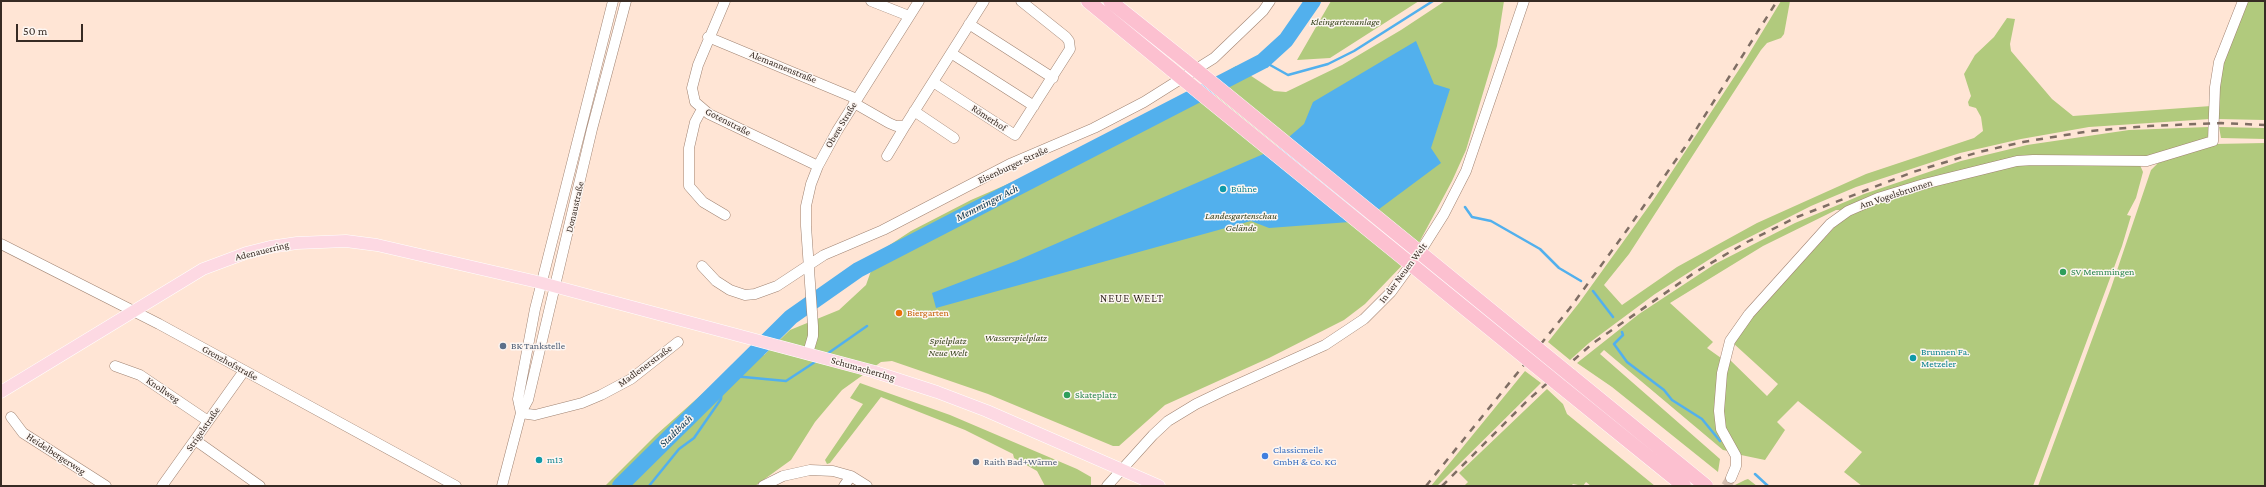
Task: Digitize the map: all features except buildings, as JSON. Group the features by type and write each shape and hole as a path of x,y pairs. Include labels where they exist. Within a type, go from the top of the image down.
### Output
{"highway":[{"path":"1088,1 1684,486"},
{"path":"1110,1 1706,486"}],"main road":[{"name":"Adenauerring","path":"1,392 198,272 246,253 290,244 323,241 346,241 377,245 555,287"},
{"name":"Schumacherring","path":"555,287 847,364 937,392 1159,486"}],"street":[{"name":"Donaustraße","path":"521,413 518,399 542,283 583,114 613,1"},
{"name":"Donaustraße","path":"502,486 521,413 528,400 592,129 626,1"},
{"name":"Gotenstraße","path":"726,1 708,37 692,88 695,102 702,109 818,166"},
{"path":"871,1 909,16"},
{"name":"Obere Straße","path":"813,355 812,307 806,206 811,184 818,166 856,101 919,1"},
{"path":"887,156 984,1"},
{"name":"Römerhof","path":"933,82 1015,135 1068,53 1069,41 1021,1"},
{"name":"Eisenburger Straße","path":"809,264 824,255 883,230 1012,163 1094,128 1144,102 1214,58 1263,11 1270,1"},
{"name":"In der Neuen Welt","path":"1107,486 1121,469 1168,422 1216,394 1324,345 1364,319 1391,292 1420,252 1444,214 1466,171 1524,1"},
{"name":"Am Vogelsbrunnen","path":"1731,478 1736,466 1736,456 1721,429 1719,411 1722,373 1732,337 1748,314 1817,237 1842,214 1878,198 1910,188 2017,161 2147,161 2213,141 2215,87 2219,62 2244,1"},
{"path":"969,24 1053,78"},
{"name":"Alemannenstraße","path":"708,37 856,101"},
{"path":"951,53 1034,106"},
{"path":"856,101 889,123 896,126 905,126"},
{"path":"702,109 694,122 690,148 689,186 703,202 725,215"},
{"path":"914,111 954,138"},
{"name":"Grenzhofstraße","path":"1,244 133,311 456,486"},
{"path":"702,266 725,287 745,295 755,294 777,286 809,264"},
{"name":"Madlenerstraße","path":"521,413 535,415 582,403 601,396 631,378 678,342"},
{"name":"Knollweg","path":"115,366 140,375 208,421"},
{"name":"Strigelstraße","path":"162,486 244,371"},
{"name":"Heidelbergerweg","path":"11,417 23,433 40,446 106,486"},
{"path":"195,440 260,486"},
{"path":"763,486 777,478 810,470 833,472 851,476 867,486"},
{"path":"844,486 851,476"}],"green space":[{"name":"Kleingartenanlage","path":"1331,1 1419,1 1330,58 1297,60"},
{"name":"Landesgartenschau Gelände","path":"1445,1 1504,1 1497,46 1466,150 1452,181 1413,254 1365,304 1344,320 1269,358 1165,405 1119,446 1113,446 988,394 892,361 881,362 842,390 815,422 791,460 755,486 605,486 656,435 738,362 764,355 790,330 839,310 866,285 872,268 882,250 911,231 971,200 1146,124 1181,100 1236,66 1274,91 1286,92 1342,65 1401,30"},
{"path":"1781,1 1790,1 1784,34 1781,38 1767,43 1761,50 1629,254 1604,285 1622,305 1677,267 1757,223 1866,174 1974,138 1983,131 1981,117 1976,108 1969,106 1968,102 1971,96 1964,74 1975,55 1994,37 2007,18 2015,19 2010,44 2011,51 2052,99 2073,116 2211,106 2210,119 2089,127 2021,139 1960,153 1856,187 1811,206 1724,250 1655,294 1589,343 1570,360 1548,342 1579,303 1654,199 1744,62"},
{"path":"2247,1 2265,1 2265,120 2217,119 2218,95 2223,61"},
{"path":"2208,127 2209,135 2206,139 2143,157 2035,155 2014,158 1843,210 1836,210 1763,246 1670,303 1713,342 1707,348 1721,358 1717,386 1728,451 1723,450 1604,350 1600,354 1720,459 1718,472 1612,387 1577,363 1639,314 1715,264 1795,223 1864,194 1961,161 2027,145 2129,130"},
{"path":"2219,127 2265,128 2265,139 2221,138"},
{"path":"2265,143 2265,486 2038,486 2111,288 2151,170 2158,163 2214,144"},
{"path":"2021,164 2140,165 2143,172 2136,198 2127,215 2131,216 2122,246 2033,486 1862,486 1844,472 1862,452 1798,401 1777,422 1785,430 1765,460 1741,455 1725,429 1723,399 1728,358 1767,396 1778,384 1733,343 1739,331 1842,219 1897,195"},
{"path":"1525,371 1541,383 1437,486 1431,486"},
{"path":"860,383 950,415 1077,469 1091,477 1091,486 1045,486 1037,471 1014,458 1013,454 965,430 881,397 830,463 827,464 825,460 863,404 850,398"},
{"path":"1547,389 1563,404 1567,414 1655,486 1591,486 1586,482 1583,486 1573,484 1571,486 1464,486 1468,482 1459,473"},
{"path":"1748,479 1757,486 1735,485 1745,480"}],"water":[{"path":"1416,41 1434,84 1450,89 1431,148 1441,163 1363,221 1269,228 1251,221 936,308 932,293 1016,261 1275,149 1304,124 1313,102"}],"waterway":[{"name":"Memminger Ach","path":"620,486 791,317 858,270 1263,61 1286,40 1313,1"},
{"name":"Memminger Ach","path":"1263,61 1288,75 1328,64 1354,51 1433,1"},
{"path":"1465,207 1472,217 1491,221 1540,249 1559,268 1581,281"},
{"path":"1593,291 1613,317"},
{"path":"827,354 867,326"},
{"path":"1622,332 1623,335 1614,344 1627,362 1664,390 1672,400 1702,419 1720,441"},
{"path":"733,376 786,381 818,360"},
{"path":"649,486 679,449 694,438 721,399 722,387"},
{"path":"1755,474 1768,486"}],"tunnel":[{"path":"1726,486 1731,478"}],"railway":[{"path":"1426,486 1570,308 1627,230 1685,147 1777,1"},
{"path":"1442,486 1528,400 1592,344 1694,273 1747,242 1797,217 1913,172 1979,152 2023,142 2090,131 2149,126 2221,123 2265,125"}],"place":[{"name":"Bühne","path":"1223,189"},
{"name":"SV Memmingen","path":"2063,272"},
{"name":"Biergarten","path":"899,313"},
{"name":"BK Tankstelle","path":"503,346"},
{"name":"Brunnen Fa. Metzeler","path":"1913,358"},
{"name":"Skateplatz","path":"1067,395"},
{"name":"Classicmeile GmbH & Co. KG","path":"1265,456"},
{"name":"m13","path":"539,460"},
{"name":"Raith Bad+Wärme","path":"976,462"}],"district":[{"name":"NEUE WELT","path":"1132,299"}],"park label":[{"name":"Wasserspielplatz","path":"1016,338"},
{"name":"Spielplatz Neue Welt","path":"948,346"}],"water label":[{"name":"Stadtbach","path":"676,431"}]}
